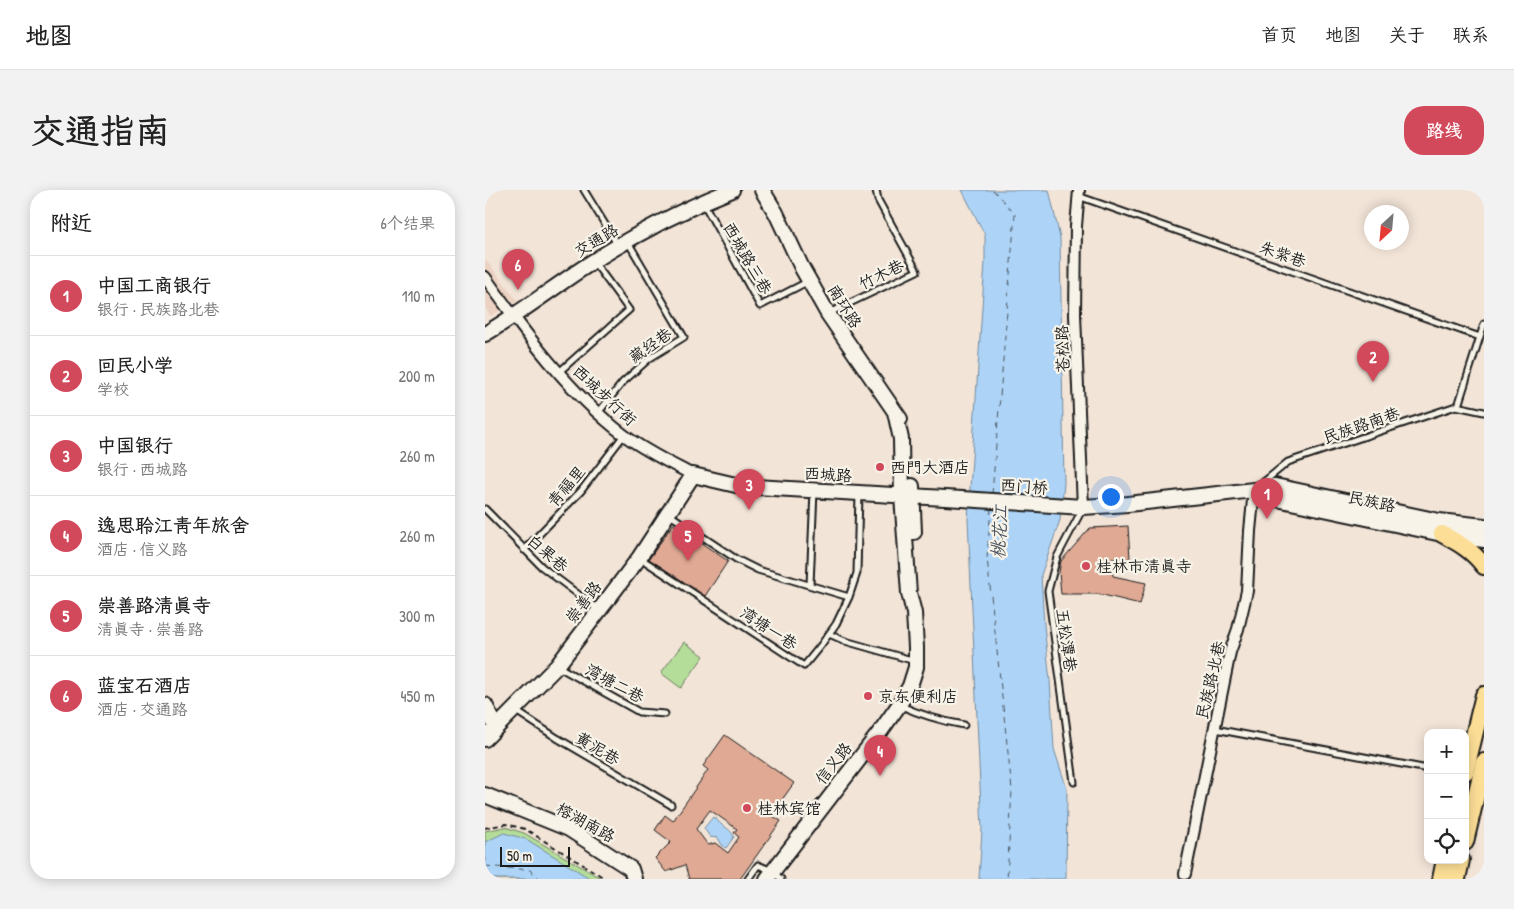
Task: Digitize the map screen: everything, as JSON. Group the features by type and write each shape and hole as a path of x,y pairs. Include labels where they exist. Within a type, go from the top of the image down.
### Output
{"main road":[{"name":"交通路","path":"485,334 594,262 662,221 732,190"},
{"name":"南环路","path":"762,190 776,213 809,281 828,314 895,412 901,440 917,592 914,613"},
{"name":"南环路","path":"770,190 776,213"},
{"name":"西城路","path":"693,475 739,486 962,499"},
{"name":"崇善路","path":"485,739 557,666 639,558 693,475"},
{"name":"民族路","path":"1083,507 1128,504 1275,486 1439,521 1484,526"},
{"name":"民族路","path":"1254,490 1272,498 1442,534 1484,540"},
{"name":"西门桥","path":"962,499 1083,507"},
{"path":"1442,534 1468,548 1484,566"},
{"name":"信义路","path":"773,876 911,686 916,667 914,613"},
{"path":"1469,756 1484,696"},
{"path":"485,705 496,727"},
{"path":"1469,825 1484,762"},
{"name":"榕湖南路","path":"485,795 569,829 631,869 634,879"},
{"path":"1441,879 1444,864"},
{"path":"1457,879 1460,864"}],"street":[{"name":"苍松路","path":"1078,193 1075,316 1083,507"},
{"path":"485,277 513,317"},
{"name":"西城步行街","path":"513,317 559,372 598,412 624,435 656,456 693,475"},
{"name":"民族路北巷","path":"1184,877 1231,652 1247,591 1254,490"}],"lane":[{"path":"584,190 623,244"},
{"name":"竹木巷","path":"828,314 917,271 878,200 876,190"},
{"name":"朱紫巷","path":"1078,193 1480,336"},
{"name":"西城路三巷","path":"702,202 760,306 809,281"},
{"name":"藏经巷","path":"598,412 623,382 650,358 684,337 623,244"},
{"path":"559,372 629,310 594,262"},
{"path":"1484,324 1458,406 1484,412"},
{"name":"民族路南巷","path":"1254,490 1288,462 1458,406"},
{"name":"青福里","path":"524,550 581,491 624,435"},
{"path":"810,585 814,491"},
{"name":"湾塘一巷","path":"639,558 804,666 829,634 849,597 857,573 859,494"},
{"name":"五松潭巷","path":"1074,782 1048,591 1057,557 1083,507"},
{"name":"白果巷","path":"485,509 542,567 599,610"},
{"path":"668,514 743,563 758,570 849,597"},
{"path":"829,634 845,642 916,661"},
{"name":"湾塘二巷","path":"557,666 639,712 665,714"},
{"path":"899,705 943,722 964,725"},
{"name":"黄泥巷","path":"513,710 671,806"},
{"path":"1215,729 1424,768"},
{"path":"749,879 757,865 773,876"}],"path":[{"path":"485,828 506,824 525,829 606,879"}],"shaded area":[{"path":"485,259 518,301 490,316 485,307"}],"green space":[{"path":"684,642 704,656 681,688 661,673"},
{"path":"505,827 524,833 602,879 485,879 485,831"}],"water":[{"name":"桃花江","path":"962,190 1049,190 1060,238 1064,484 1060,520 1041,575 1054,749 1067,789 1066,879 979,879 982,830 968,519 985,262 985,235"},
{"path":"713,817 729,830 734,837 726,848 718,838 710,837 704,828"},
{"path":"504,833 526,839 591,879 485,879 485,842"}],"building":[{"path":"673,524 728,561 705,596 649,559"},
{"name":"桂林市清真寺","path":"1128,526 1130,559 1110,558 1113,576 1146,583 1140,604 1099,594 1061,594 1059,572 1061,561 1090,528"},
{"name":"桂林宾馆","path":"725,735 794,783 771,815 781,821 740,879 689,879 685,865 666,872 655,858 671,842 655,830 665,815 673,821 708,770 703,766","holes":["710,810 737,829 734,833 739,837 728,853 715,843 708,845 696,829"]}],"ferry route":[{"path":"992,494 1015,214 993,190"},
{"path":"991,508 987,558 1012,790 1007,879"},
{"path":"485,866 530,870 540,879"}],"place":[{"name":"蓝宝石酒店","path":"518,290"},
{"name":"回民小学","path":"1373,382"},
{"name":"西門大酒店","path":"880,467"},
{"name":"中国银行","path":"749,510"},
{"name":"中国工商银行","path":"1267,519"},
{"name":"崇善路清真寺","path":"688,561"},
{"name":"桂林市清真寺","path":"1086,566"},
{"name":"京东便利店","path":"868,696"},
{"name":"逸思聆江青年旅舍","path":"880,776"},
{"name":"桂林宾馆","path":"747,808"}]}
